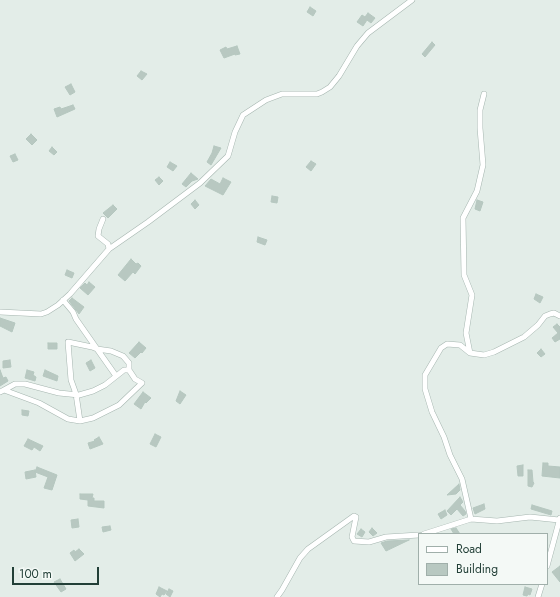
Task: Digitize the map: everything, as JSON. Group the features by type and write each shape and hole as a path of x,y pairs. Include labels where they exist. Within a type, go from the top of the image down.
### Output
{"street":[{"path":"0,312 41,314 47,312 63,300 109,249 148,222 212,173 228,156 243,115 266,100 282,94 317,94 330,87 339,76 357,46 368,33 412,0"},
{"path":"470,353 466,333 472,296 464,275 463,218 477,192 484,165 480,128 480,110 484,94"},
{"path":"103,219 98,236 108,244 109,249"},
{"path":"63,300 73,312 76,319 116,376"},
{"path":"471,519 462,479 432,412 425,388 425,375 441,348 447,344 460,345 470,353 484,355 494,352 524,337 538,325 545,316 554,313 560,316"},
{"path":"2,391 39,403 68,419 80,421 93,418 119,405 142,383 135,379 128,370 129,363 123,356 111,351 68,342 70,349 71,380 76,394 80,421"},
{"path":"2,391 15,384 25,384 59,393 76,394 93,391 124,370 128,370"},
{"path":"276,597 282,590 300,558 308,549 354,516 356,517 352,537 354,541 369,542 386,537 418,535"},
{"path":"427,533 471,519 497,521 530,517 560,518 548,562"},
{"path":"538,597 542,585"}],"building":[{"path":"310,7 316,11 313,16 307,12"},
{"path":"368,13 375,18 371,23 367,20 363,26 357,22 362,15 365,17"},
{"path":"432,42 435,45 425,57 422,54"},
{"path":"237,46 240,54 235,54 224,58 220,50 226,47 227,49"},
{"path":"141,71 147,74 142,80 137,76"},
{"path":"71,84 75,92 70,95 65,87"},
{"path":"73,105 75,109 57,117 54,109 60,107 61,109"},
{"path":"31,134 37,140 32,145 26,139"},
{"path":"214,146 221,148 211,165 207,162"},
{"path":"52,147 57,152 54,155 49,151"},
{"path":"15,154 18,160 13,162 10,156"},
{"path":"311,161 316,164 311,171 306,167"},
{"path":"170,162 177,166 173,171 167,167"},
{"path":"191,173 198,179 192,181 186,187 182,184"},
{"path":"159,177 163,181 159,185 155,180"},
{"path":"223,178 231,182 223,195 205,186 211,179 220,184"},
{"path":"272,196 278,197 277,203 271,202"},
{"path":"195,200 199,205 195,209 191,204"},
{"path":"477,200 483,202 480,211 475,209"},
{"path":"113,205 117,209 108,218 103,213"},
{"path":"258,237 267,240 265,245 257,242"},
{"path":"131,259 136,264 138,263 141,266 135,274 133,272 125,281 118,275"},
{"path":"67,270 74,273 72,278 65,275"},
{"path":"89,282 95,287 88,295 80,288 85,283 87,285"},
{"path":"536,294 543,297 540,303 534,299"},
{"path":"72,298 84,307 79,314 69,301"},
{"path":"0,318 15,323 12,332 0,326"},
{"path":"557,324 560,327 560,339 555,342 552,338 558,333 553,327"},
{"path":"139,342 146,348 135,358 129,353"},
{"path":"48,343 57,343 57,349 48,349"},
{"path":"541,349 545,354 541,357 537,353"},
{"path":"10,360 11,367 3,368 3,361"},
{"path":"91,360 95,368 90,371 86,363"},
{"path":"0,370 3,378 6,377 8,381 0,386"},
{"path":"27,370 34,372 33,375 36,377 35,381 25,378"},
{"path":"45,370 58,376 57,381 43,376"},
{"path":"180,391 186,395 180,404 176,401"},
{"path":"143,392 151,398 146,403 145,402 141,409 134,404"},
{"path":"22,410 29,411 28,416 22,415"},
{"path":"155,434 161,437 156,447 150,444"},
{"path":"99,437 103,444 90,449 88,443 95,441 94,440"},
{"path":"28,439 43,446 40,451 34,447 32,450 24,446"},
{"path":"543,463 548,463 548,466 560,467 560,478 542,476"},
{"path":"523,465 523,476 518,476 517,466"},
{"path":"37,467 57,475 52,490 44,488 48,477 35,472"},
{"path":"35,470 36,477 26,479 25,472"},
{"path":"528,470 532,470 534,483 532,487 528,486"},
{"path":"459,484 460,490 456,494 447,495"},
{"path":"80,494 93,494 92,498 94,498 94,501 104,501 104,508 88,506 88,500 80,499"},
{"path":"460,497 463,502 460,505 466,514 463,516 457,509 451,515 447,511"},
{"path":"484,504 485,509 475,514 473,508"},
{"path":"532,505 552,511 551,515 531,509"},
{"path":"445,510 447,515 441,519 438,514"},
{"path":"78,519 79,527 72,528 71,520"},
{"path":"110,526 111,530 103,532 102,527"},
{"path":"372,528 377,533 373,536 369,532"},
{"path":"456,528 459,533 453,533 451,529"},
{"path":"361,529 365,532 362,537 357,534"},
{"path":"409,540 386,551 381,543 387,541"},
{"path":"79,549 84,554 75,561 70,553"},
{"path":"560,566 560,582 552,572"},
{"path":"60,579 66,589 61,592 54,582"},
{"path":"159,587 167,591 160,597 156,594"},
{"path":"525,587 532,589 530,595 523,595"},
{"path":"169,589 173,591 170,597 166,594"}]}
